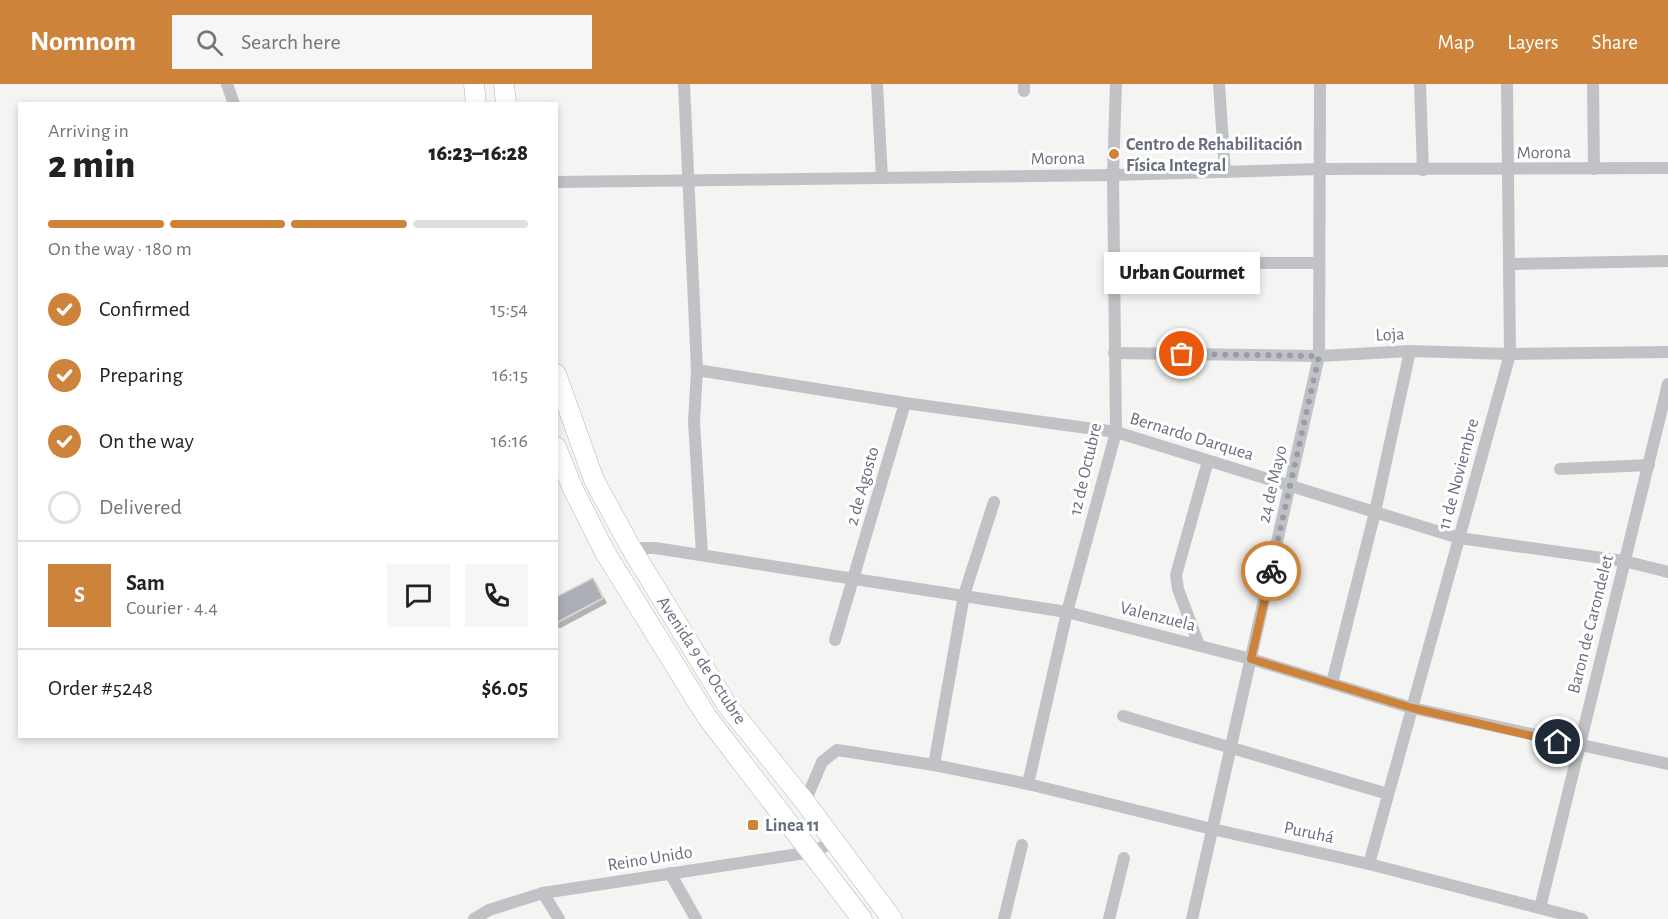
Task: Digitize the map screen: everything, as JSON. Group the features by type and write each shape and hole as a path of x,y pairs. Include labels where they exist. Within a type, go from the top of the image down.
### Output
{"main road":[{"path":"474,84 476,102"},
{"path":"504,84 506,102"},
{"name":"Avenida 9 de Octubre","path":"558,380 594,480 631,548 727,705 805,802 892,919"},
{"name":"Avenida 9 de Octubre","path":"558,452 573,489 606,554 707,717 862,919"}],"street":[{"path":"227,84 233,102"},
{"path":"684,84 697,370 694,421 702,555"},
{"path":"877,84 882,178"},
{"name":"12 de Octubre","path":"1028,784 1067,612 1116,432 1114,353 1116,263 1113,175 1116,84"},
{"path":"1219,84 1225,172"},
{"name":"24 de Mayo","path":"1192,919 1319,356 1320,84"},
{"path":"1420,84 1423,170"},
{"name":"11 de Noviembre","path":"1369,864 1510,354 1507,84"},
{"path":"1593,84 1594,169"},
{"name":"Morona","path":"558,182 1113,175 1320,169 1668,168"},
{"path":"1509,264 1668,261"},
{"path":"1116,263 1319,263"},
{"path":"1332,683 1375,512 1410,351"},
{"name":"Loja","path":"1114,353 1319,356 1410,351 1510,354 1668,352"},
{"name":"Bernardo Darquea","path":"697,370 905,403 1116,432 1459,538 1624,561 1668,572"},
{"name":"Baron de Carondelet","path":"1540,908 1668,384"},
{"name":"2 de Agosto","path":"836,640 905,403"},
{"path":"1198,645 1178,589 1176,575 1208,461"},
{"path":"1560,469 1649,465"},
{"path":"934,765 964,596 994,502"},
{"name":"Valenzuela","path":"631,548 655,548 1067,612 1251,659 1412,708 1579,747 1668,764"},
{"path":"1123,716 1183,735 1232,746 1388,794"},
{"name":"Puruhá","path":"805,802 822,762 837,750 934,765 1028,784 1369,864 1582,919"},
{"name":"Reino Unido","path":"474,919 489,910 543,893 812,852 834,842"},
{"path":"1004,919 1022,845"},
{"path":"1109,919 1124,858"},
{"path":"670,873 696,919"},
{"path":"543,893 559,919"}],"building":[{"path":"593,578 603,598 558,622 558,596"}],"way so far":[{"path":"1182,354 1319,356 1271,571"}],"place":[{"name":"Centro de Rehabilitación Física Integral","path":"1114,154"},
{"name":"Urban Gourmet","path":"1182,354"},
{"name":"Linea 11","path":"753,825"}],"route":[{"path":"1271,571 1251,659 1412,708 1558,742"}]}
